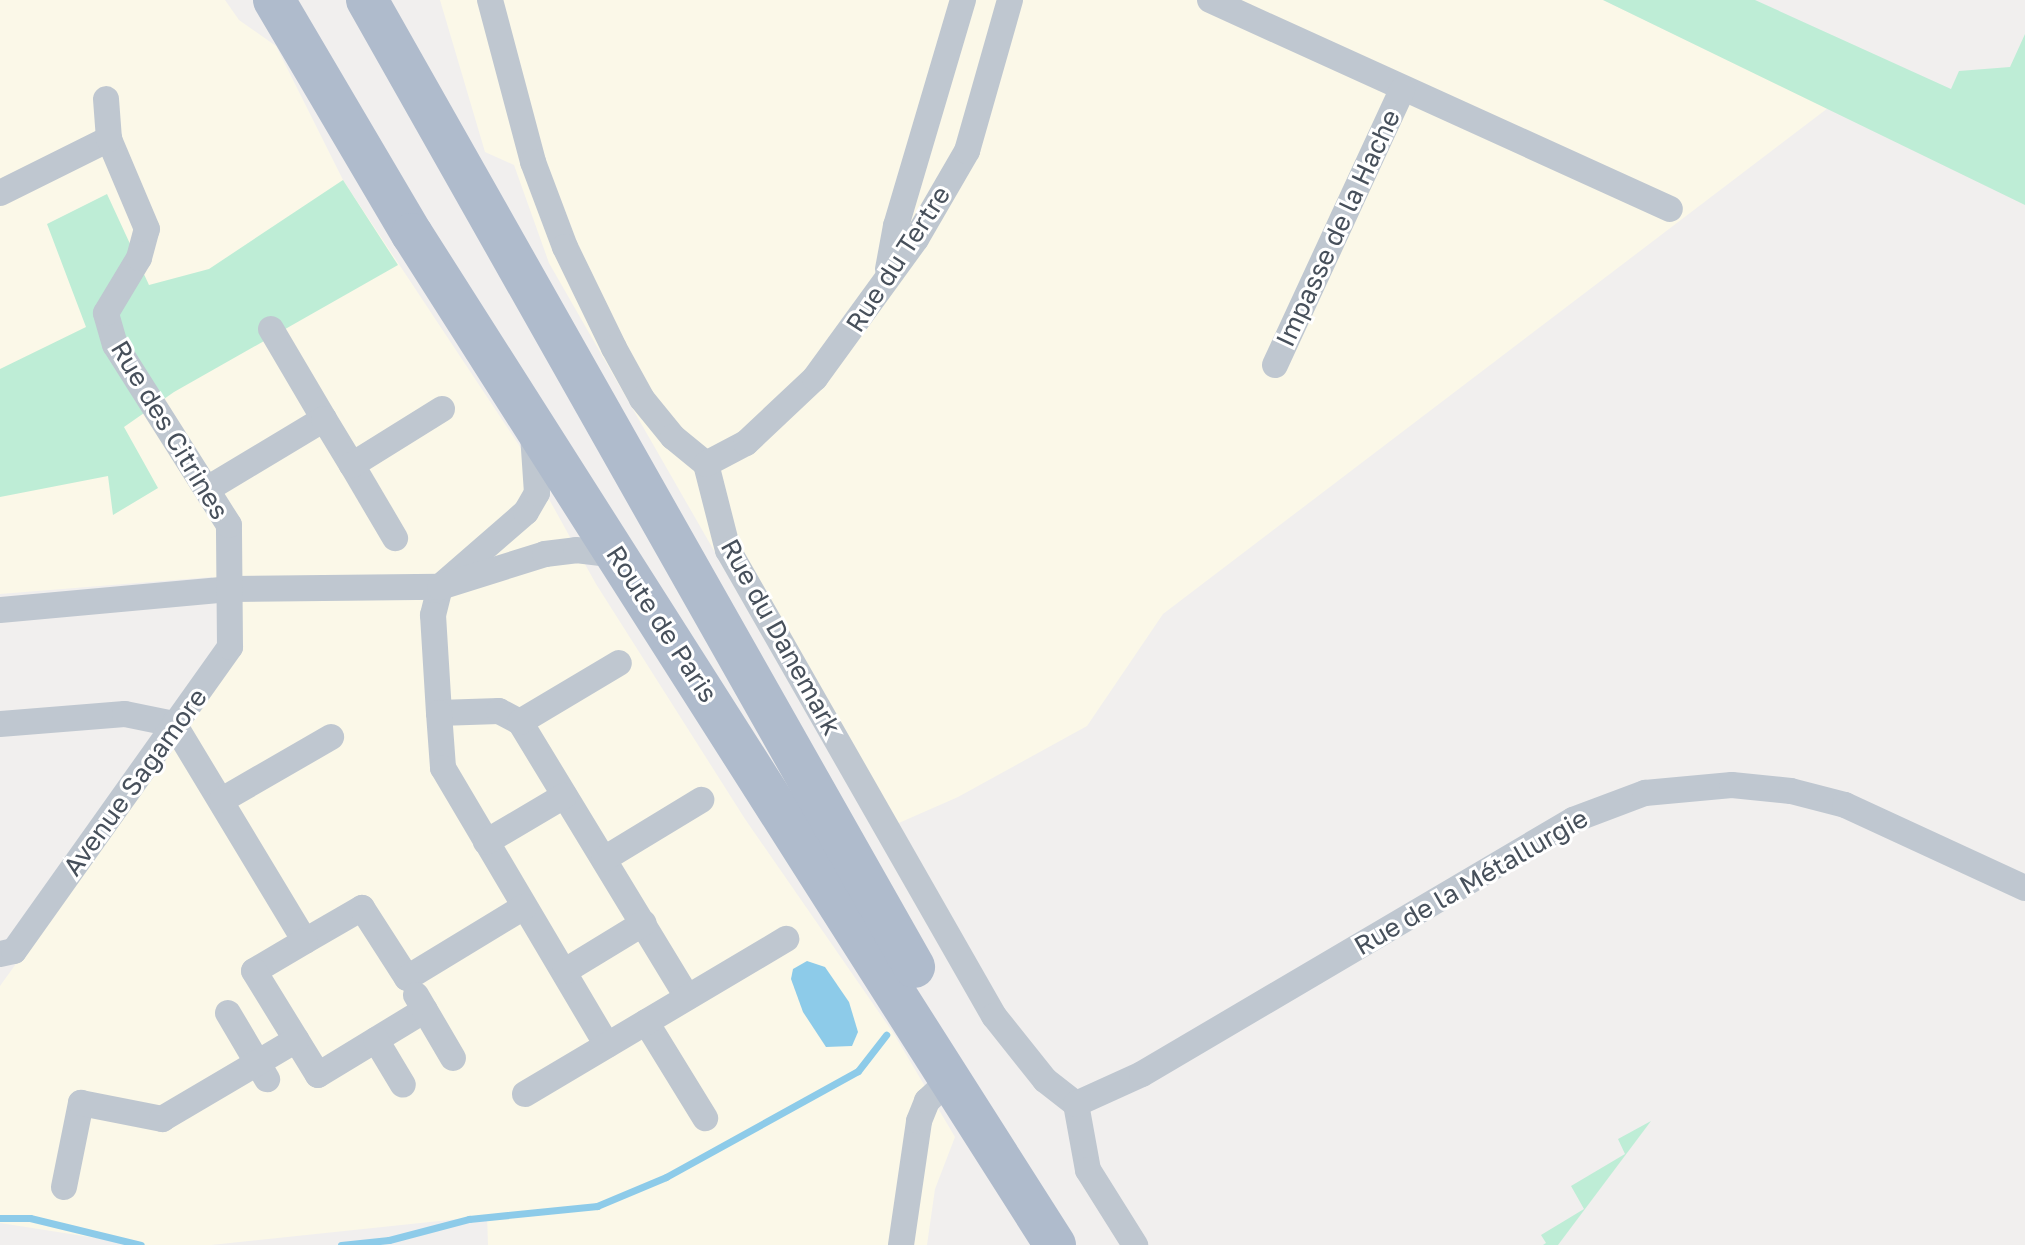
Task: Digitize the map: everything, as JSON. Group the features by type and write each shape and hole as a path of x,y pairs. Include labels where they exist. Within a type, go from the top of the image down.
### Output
{"main road":[{"name":"Route de Paris","path":"274,0 364,156 1055,1245"},
{"path":"341,0 400,96 420,94"},
{"name":"Route de Paris","path":"367,0 898,940 1082,1245"}],"street":[{"path":"490,0 533,162 565,247 642,399 673,437 706,464"},
{"path":"887,277 896,226 963,0"},
{"name":"Rue du Tertre","path":"706,464 746,443 815,378 887,277 967,151 1010,0"},
{"name":"Impasse de la Hache","path":"1210,0 1402,90 1670,209"},
{"name":"Impasse de la Hache","path":"1275,365 1402,90"},
{"name":"Rue des Citrines","path":"106,99 109,139 147,229 139,258 106,313 115,345 209,488 229,525 232,589"},
{"path":"0,193 109,139"},
{"path":"271,329 395,538"},
{"path":"352,465 442,409"},
{"path":"209,488 324,419"},
{"path":"532,422 537,493 526,512 440,587 433,615 443,768 607,1045"},
{"name":"Rue du Danemark","path":"706,464 728,550 994,1016 1045,1080 1076,1104"},
{"path":"0,610 232,589 440,587 545,554 576,550 618,555"},
{"name":"Avenue Sagamore","path":"0,954 14,951 230,647 232,589"},
{"path":"520,722 619,663"},
{"path":"439,713 499,711 520,722 687,997"},
{"path":"0,724 125,714 174,724 305,941"},
{"path":"222,800 331,737"},
{"name":"Rue de la Métallurgie","path":"1076,1104 1142,1074 1573,820 1645,793 1732,785 1791,791 1845,805 2025,888"},
{"path":"486,842 564,796"},
{"path":"604,859 701,800"},
{"path":"407,978 524,907"},
{"path":"425,1010 318,1075 254,971 362,908 407,978 453,1058"},
{"path":"565,971 644,923"},
{"path":"525,1094 786,939"},
{"path":"228,1013 262,1071"},
{"path":"646,1022 705,1118"},
{"path":"64,1187 81,1103 162,1119 262,1071 296,1040"},
{"path":"376,1040 403,1085"},
{"path":"901,1245 919,1121 927,1101 951,1079"},
{"path":"1076,1104 1088,1170 1135,1245"}],"shaded area":[{"path":"0,0 225,0 239,20 276,46 343,180 519,445 596,584 745,819 894,1034 955,1137 935,1189 927,1245 488,1245 487,1216 211,1245 141,1245 0,1223 0,986 153,773 234,620 212,577 0,594"},
{"path":"440,0 1603,0 1828,108 1163,614 1087,726 958,797 876,833 549,263 514,165 485,152"}],"green space":[{"path":"1603,0 1755,0 1951,89 1959,71 2010,67 2025,34 2025,205"},
{"path":"343,180 398,265 174,392 124,427 158,488 113,515 108,476 0,497 0,369 86,327 47,224 107,194 149,285 209,269"},
{"path":"1651,1121 1558,1245 1543,1245 1546,1243 1541,1235 1584,1209 1571,1186 1625,1154 1618,1139"}],"water":[{"path":"807,961 825,967 849,1002 858,1032 852,1046 826,1047 803,1012 791,979 793,969"}],"waterway":[{"path":"341,1245 389,1240 469,1219 597,1206 666,1177 858,1071 886,1035"},
{"path":"0,1218 30,1218 141,1245"}]}
